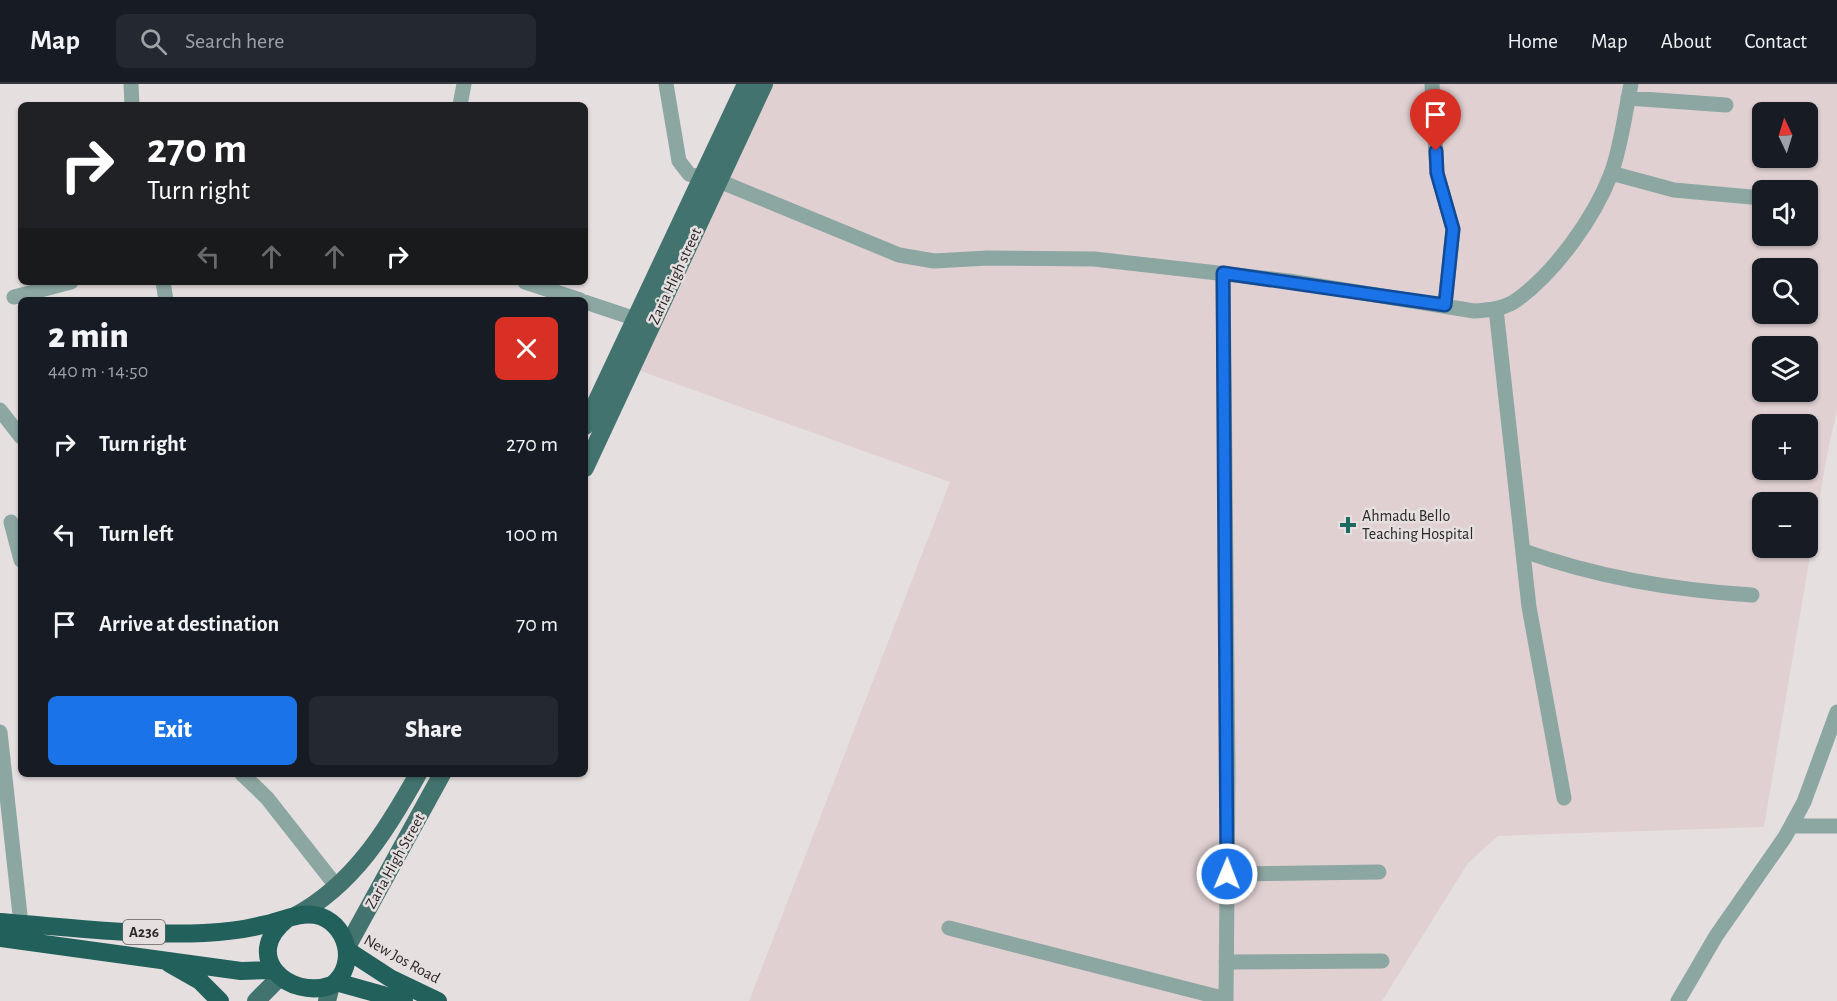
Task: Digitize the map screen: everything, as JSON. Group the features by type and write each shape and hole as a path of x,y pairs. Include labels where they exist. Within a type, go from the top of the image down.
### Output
{"highway":[{"name":"A236","path":"0,922 205,933 260,926 291,917 318,915 328,920 344,936 347,949"},
{"path":"274,975 268,947 271,936 291,917"},
{"name":"A236","path":"0,938 143,955 274,975 285,988 302,993 331,990"},
{"path":"347,949 343,972 331,990 404,1001"},
{"name":"New Jos Road","path":"347,949 390,978 438,1001"},
{"path":"143,955 188,972 213,992 220,1001"}],"main road":[{"name":"Zaria High street","path":"588,461 710,180 746,84"},
{"name":"Zaria High street","path":"588,420 636,319 764,84"},
{"name":"Zaria High Street","path":"291,917 338,887 381,837 416,777"},
{"name":"Zaria High Street","path":"347,949 440,777"},
{"path":"256,1001 274,975"}],"street":[{"path":"131,84 132,102"},
{"path":"461,102 464,84"},
{"path":"666,84 679,161 689,174 710,180 889,251 934,261 988,258 1094,259 1223,273 1474,311 1496,309 1517,300 1571,244 1590,219 1611,173 1629,91 1726,105"},
{"path":"1432,84 1437,173 1453,229 1445,305"},
{"path":"1611,173 1674,190 1752,197"},
{"path":"949,928 1226,1000 1223,273"},
{"path":"14,297 60,285"},
{"path":"533,285 567,297"},
{"path":"588,304 636,319"},
{"path":"1496,309 1529,607 1564,798"},
{"path":"0,410 18,433"},
{"path":"11,522 18,549"},
{"path":"1524,551 1562,565 1640,584 1699,592 1752,595"},
{"path":"1678,1001 1716,936 1791,826 1804,802 1837,712"},
{"path":"0,732 21,924"},
{"path":"245,777 267,798 338,887"},
{"path":"1791,826 1837,826"},
{"path":"1227,874 1379,872"},
{"path":"1226,962 1382,961"}],"shaded area":[{"name":"Ahmadu Bello Teaching Hospital","path":"773,84 1837,84 1837,409 1818,508 1818,492 1752,492 1752,558 1810,558 1764,827 1498,836 1468,863 1382,1001 749,1001 950,482 635,369"}],"place":[{"name":"Ahmadu Bello Teaching Hospital","path":"1348,525"}],"route":[{"path":"1227,874 1223,273 1445,305 1453,229 1437,173 1436,151"}]}
